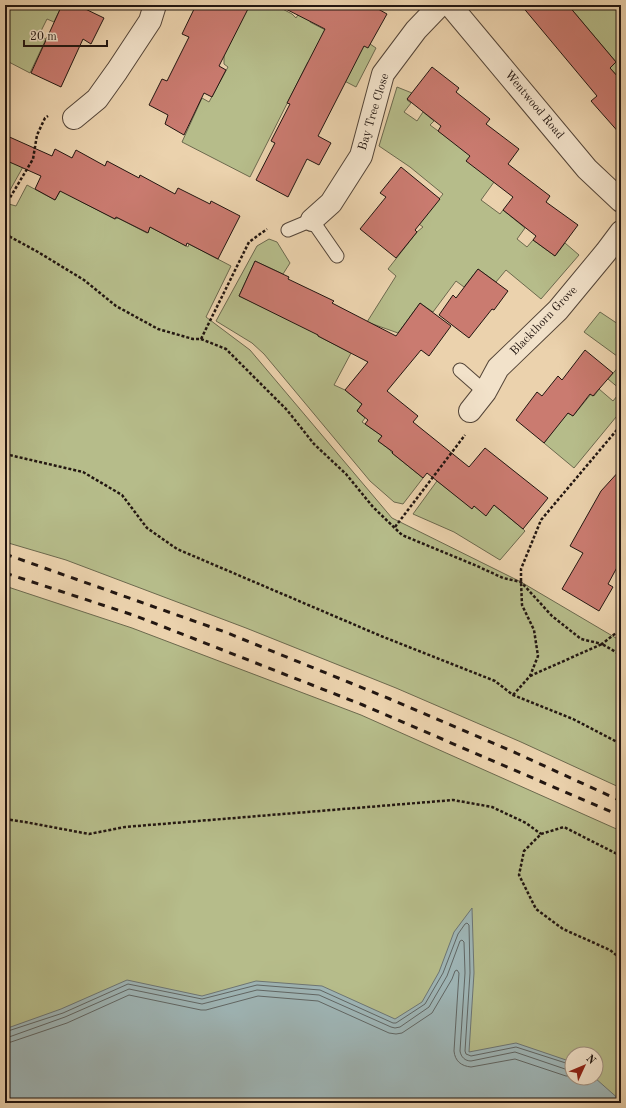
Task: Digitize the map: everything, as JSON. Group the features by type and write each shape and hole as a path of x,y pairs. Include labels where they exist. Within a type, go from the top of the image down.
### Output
{"street":[{"path":"74,118 97,99 150,21 155,5"},
{"name":"Bay Tree Close","path":"312,220 331,203 361,156 383,74 416,30 440,5"},
{"name":"Wentwood Road","path":"450,5 587,169 621,200"},
{"name":"Blackthorn Grove","path":"470,411 485,392 498,368 558,310 621,232"}],"lane":[{"name":"Bay Tree Close","path":"288,230 312,220"},
{"path":"312,220 337,256"},
{"path":"460,370 485,392"}],"path":[{"path":"5,206 33,159 37,135 45,118 60,109 74,118"},
{"path":"201,339 249,242 269,228 288,230"},
{"path":"5,234 84,280 116,306 158,329 193,339 201,339 226,348 287,410 314,444 346,474 373,507 402,535 503,578 521,582 552,616 581,639 602,644 621,655"},
{"path":"394,527 472,426 470,411"},
{"path":"513,695 530,676 538,656 534,630 522,605 521,569 540,520 621,425"},
{"path":"5,454 84,472 122,495 147,528 177,549 381,636 495,681 513,695 573,719 621,744"},
{"path":"530,676 602,644 621,629"},
{"path":"5,819 89,834 126,827 453,800 492,807 526,823 541,834"},
{"path":"621,856 564,827 541,834 524,851 519,875 536,909 563,930 610,950 621,959"}],"green space":[{"path":"5,5 62,5 54,22 47,19 39,35 46,39 30,73 5,60"},
{"path":"192,5 275,5 292,14 296,18 304,5 316,9 310,22 331,33 370,44 376,48 356,87 308,62 250,177 182,142 202,98 209,102 228,67 224,64 224,55 212,15"},
{"path":"568,5 621,5 621,80 610,68 616,62"},
{"path":"397,87 412,93 407,100 411,103 404,112 417,121 423,112 434,121 430,125 471,155 494,182 481,200 500,214 503,210 525,228 517,239 527,247 533,240 555,256 565,243 579,255 541,299 506,270 496,282 478,269 464,287 456,281 433,312 420,303 398,333 367,322 396,276 388,269 417,232 423,227 419,224 443,194 410,167 379,146"},
{"path":"28,158 5,199 5,160 12,163"},
{"path":"27,185 55,200 62,188 81,198 80,201 115,219 118,218 147,233 150,227 188,247 189,244 231,266 206,317 250,350 392,518 521,582 621,641 621,788 521,742 396,688 246,628 66,560 5,542 5,203 16,206"},
{"path":"269,239 277,242 290,263 283,274 255,261 239,296 318,333 318,336 351,353 334,385 345,390 362,404 357,411 365,418 362,422 382,436 378,441 423,478 403,504 394,502 370,481 264,354 252,343 216,321 257,246"},
{"path":"600,312 621,326 621,359 584,332"},
{"path":"621,364 621,390 608,379"},
{"path":"599,389 613,401 621,391 621,411 574,468 544,443 566,414 568,413 573,416 591,394 594,396"},
{"path":"437,481 472,508 474,506 494,505 525,531 500,560 454,532 413,514"},
{"path":"5,586 132,628 361,715 621,831 621,1103 5,1103"}],"water":[{"path":"472,908 474,973 469,1052 516,1043 564,1059 564,1086 604,1086 621,1101 621,1103 5,1103 5,1029 61,1009 127,980 202,996 256,981 322,986 395,1019 422,1002 439,972 454,932"}],"building":[{"path":"62,5 77,5 104,18 91,44 83,39 61,87 31,73"},
{"path":"196,5 250,5 219,66 226,70 212,97 204,93 184,135 165,124 168,115 149,105 162,79 167,81 189,37 182,34"},
{"path":"278,5 371,5 387,14 368,48 364,46 318,136 331,143 319,165 307,159 288,197 256,180 275,143 271,141 290,104 287,103 325,29"},
{"path":"521,5 568,5 616,62 610,68 618,77 621,75 621,135 591,101 597,96"},
{"path":"432,67 459,88 456,92 490,119 486,124 519,149 508,164 550,196 546,202 578,225 555,256 533,240 536,236 503,210 513,197 466,161 470,156 438,131 441,126 407,99"},
{"path":"5,135 52,156 55,149 72,158 76,150 105,166 107,161 139,178 140,175 175,194 178,188 210,204 211,201 240,216 218,259 187,243 186,246 150,227 148,233 116,217 115,219 60,191 55,200 35,189 41,176 5,160"},
{"path":"401,167 440,199 415,230 417,232 396,258 360,229 386,197 380,193"},
{"path":"255,261 289,277 288,279 334,301 332,303 396,336 420,303 451,326 429,356 421,350 387,391 418,416 413,422 469,467 485,448 548,498 523,529 494,505 486,516 474,506 472,509 427,473 423,478 378,441 382,436 365,424 368,420 357,411 362,404 345,390 368,362 318,335 239,296"},
{"path":"478,269 508,291 494,310 492,309 469,338 439,315 453,295 456,298"},
{"path":"585,350 613,373 593,396 590,394 573,416 568,413 544,443 516,420 537,392 542,396 558,376 562,380"},
{"path":"621,469 621,560 608,584 613,587 599,611 562,589 583,553 570,546 601,491"}],"railway":[{"path":"5,554 225,632 390,699 516,753 621,801"},
{"path":"5,573 136,616 363,705 621,816"}]}
